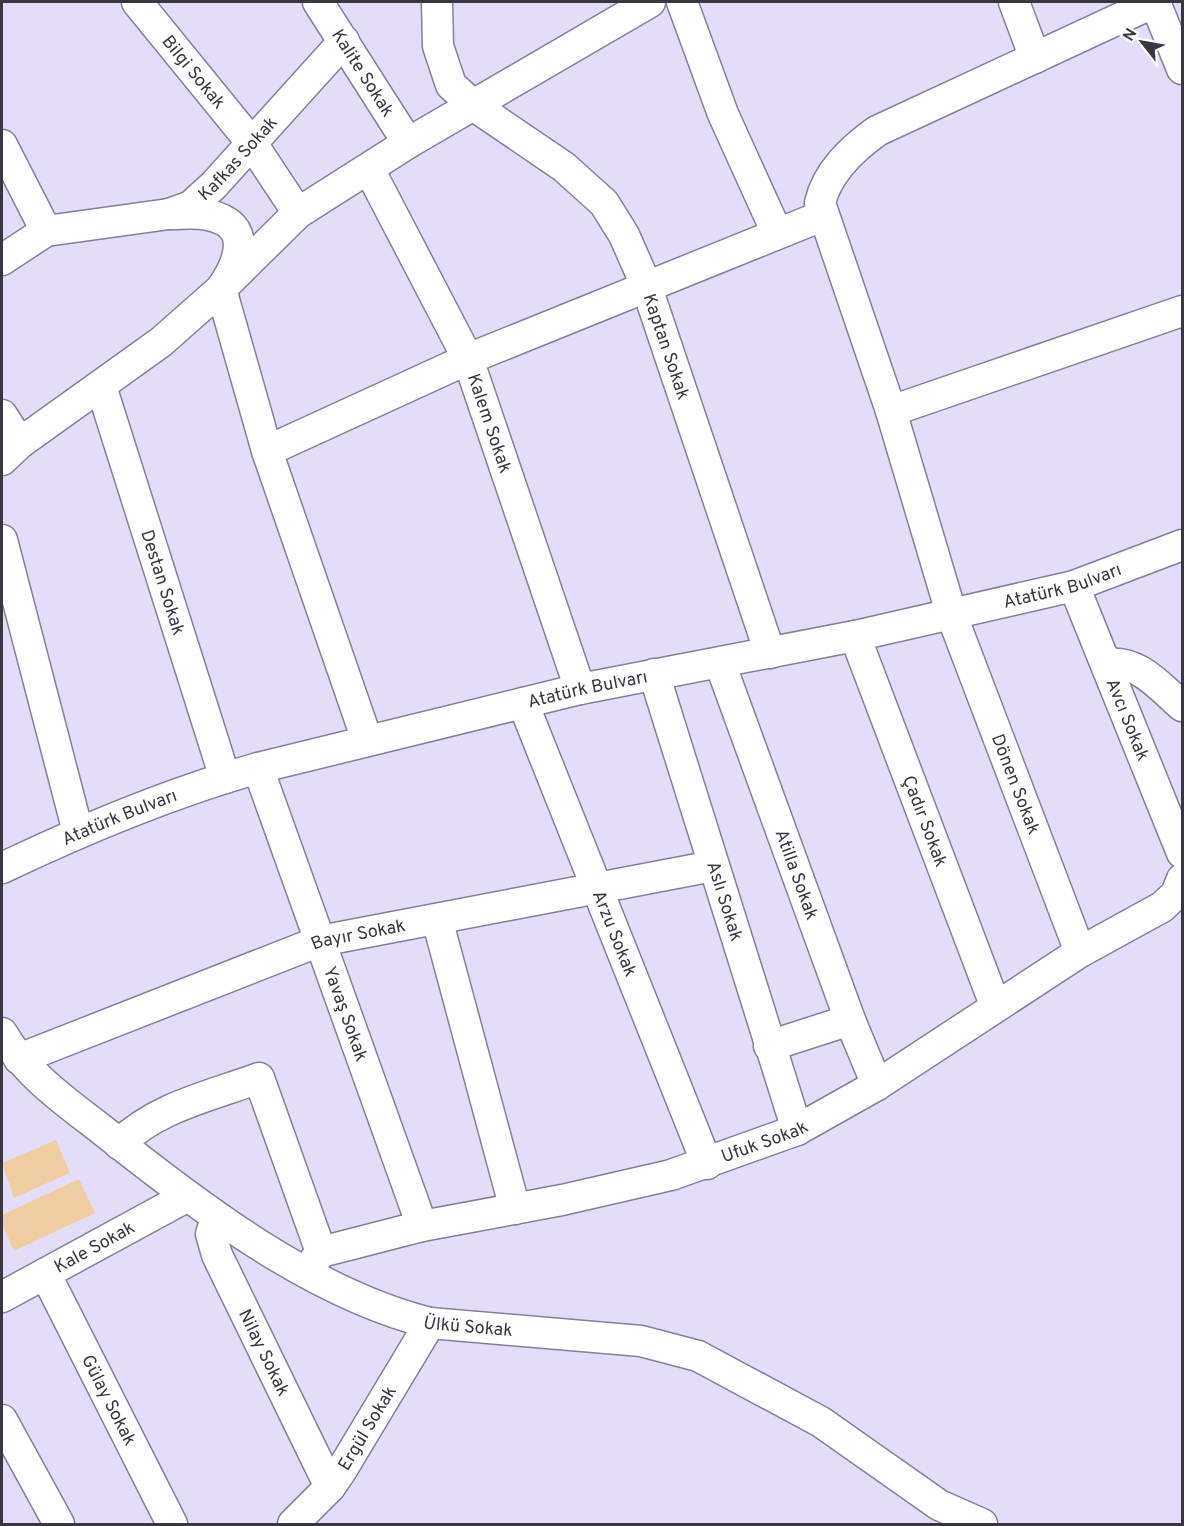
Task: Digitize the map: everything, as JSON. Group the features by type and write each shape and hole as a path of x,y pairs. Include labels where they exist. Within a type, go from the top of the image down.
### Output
{"street":[{"name":"Bilgi Sokak","path":"137,2 252,142 298,213"},
{"name":"Kalite Sokak","path":"318,2 408,143"},
{"name":"Kaptan Sokak","path":"437,2 438,46 446,73 460,95 547,154 604,203 624,235 646,285 770,653"},
{"path":"2,415 11,452 161,342 221,289 245,238 298,213 408,143 650,2"},
{"path":"682,2 723,114 777,233"},
{"path":"1014,2 1035,58"},
{"path":"267,451 468,359 646,285 822,216 820,203 826,183 862,142 896,121 1155,2 1182,69"},
{"name":"Kafkas Sokak","path":"2,260 46,231 169,214 191,206 201,198 344,41"},
{"path":"245,238 223,211 221,186 230,170 252,142"},
{"path":"2,144 46,231"},
{"name":"Kalem Sokak","path":"369,169 468,359 580,689"},
{"path":"169,214 210,215 245,238"},
{"name":"Dönen Sokak","path":"822,216 891,411 952,615 1080,952"},
{"path":"221,289 267,451 367,740"},
{"path":"891,411 1182,311"},
{"name":"Destan Sokak","path":"101,386 225,777"},
{"path":"2,540 78,832"},
{"name":"Atatürk Bulvarı","path":"2,868 78,832 225,777 580,689 855,636 1074,586 1182,545"},
{"name":"Avcı Sokak","path":"1074,586 1182,853"},
{"name":"Çadır Sokak","path":"855,636 995,1005"},
{"name":"Atilla Sokak","path":"720,663 850,1020 877,1085"},
{"path":"1106,664 1124,663 1137,669 1182,706"},
{"name":"Aslı Sokak","path":"654,674 797,1130"},
{"name":"Arzu Sokak","path":"523,703 707,1164"},
{"name":"Yavaş Sokak","path":"258,768 422,1226"},
{"name":"Bayır Sokak","path":"19,1059 320,941 713,866"},
{"name":"Ufuk Sokak","path":"314,1261 422,1226 633,1185 707,1164 797,1130 877,1085 995,1005 1080,952 1162,907 1179,886"},
{"path":"437,920 515,1209"},
{"path":"769,1046 850,1020"},
{"name":"Ülkü Sokak","path":"2,1033 19,1059 47,1087 186,1197 216,1218 314,1261 378,1307 430,1323 641,1341 698,1356 821,1422 939,1505 982,1524"},
{"path":"119,1144 141,1125 163,1112 259,1078 314,1261"},
{"name":"Kale Sokak","path":"2,1297 186,1197"},
{"name":"Nilay Sokak","path":"216,1218 211,1234 217,1255 330,1486"},
{"name":"Gülay Sokak","path":"46,1275 172,1524"},
{"name":"Ergül Sokak","path":"293,1524 330,1486 430,1323"},
{"path":"2,1420 59,1524"}],"shaded area":[{"path":"56,1140 70,1173 14,1198 2,1163"},
{"path":"79,1179 95,1213 14,1251 2,1224 2,1215"}]}
